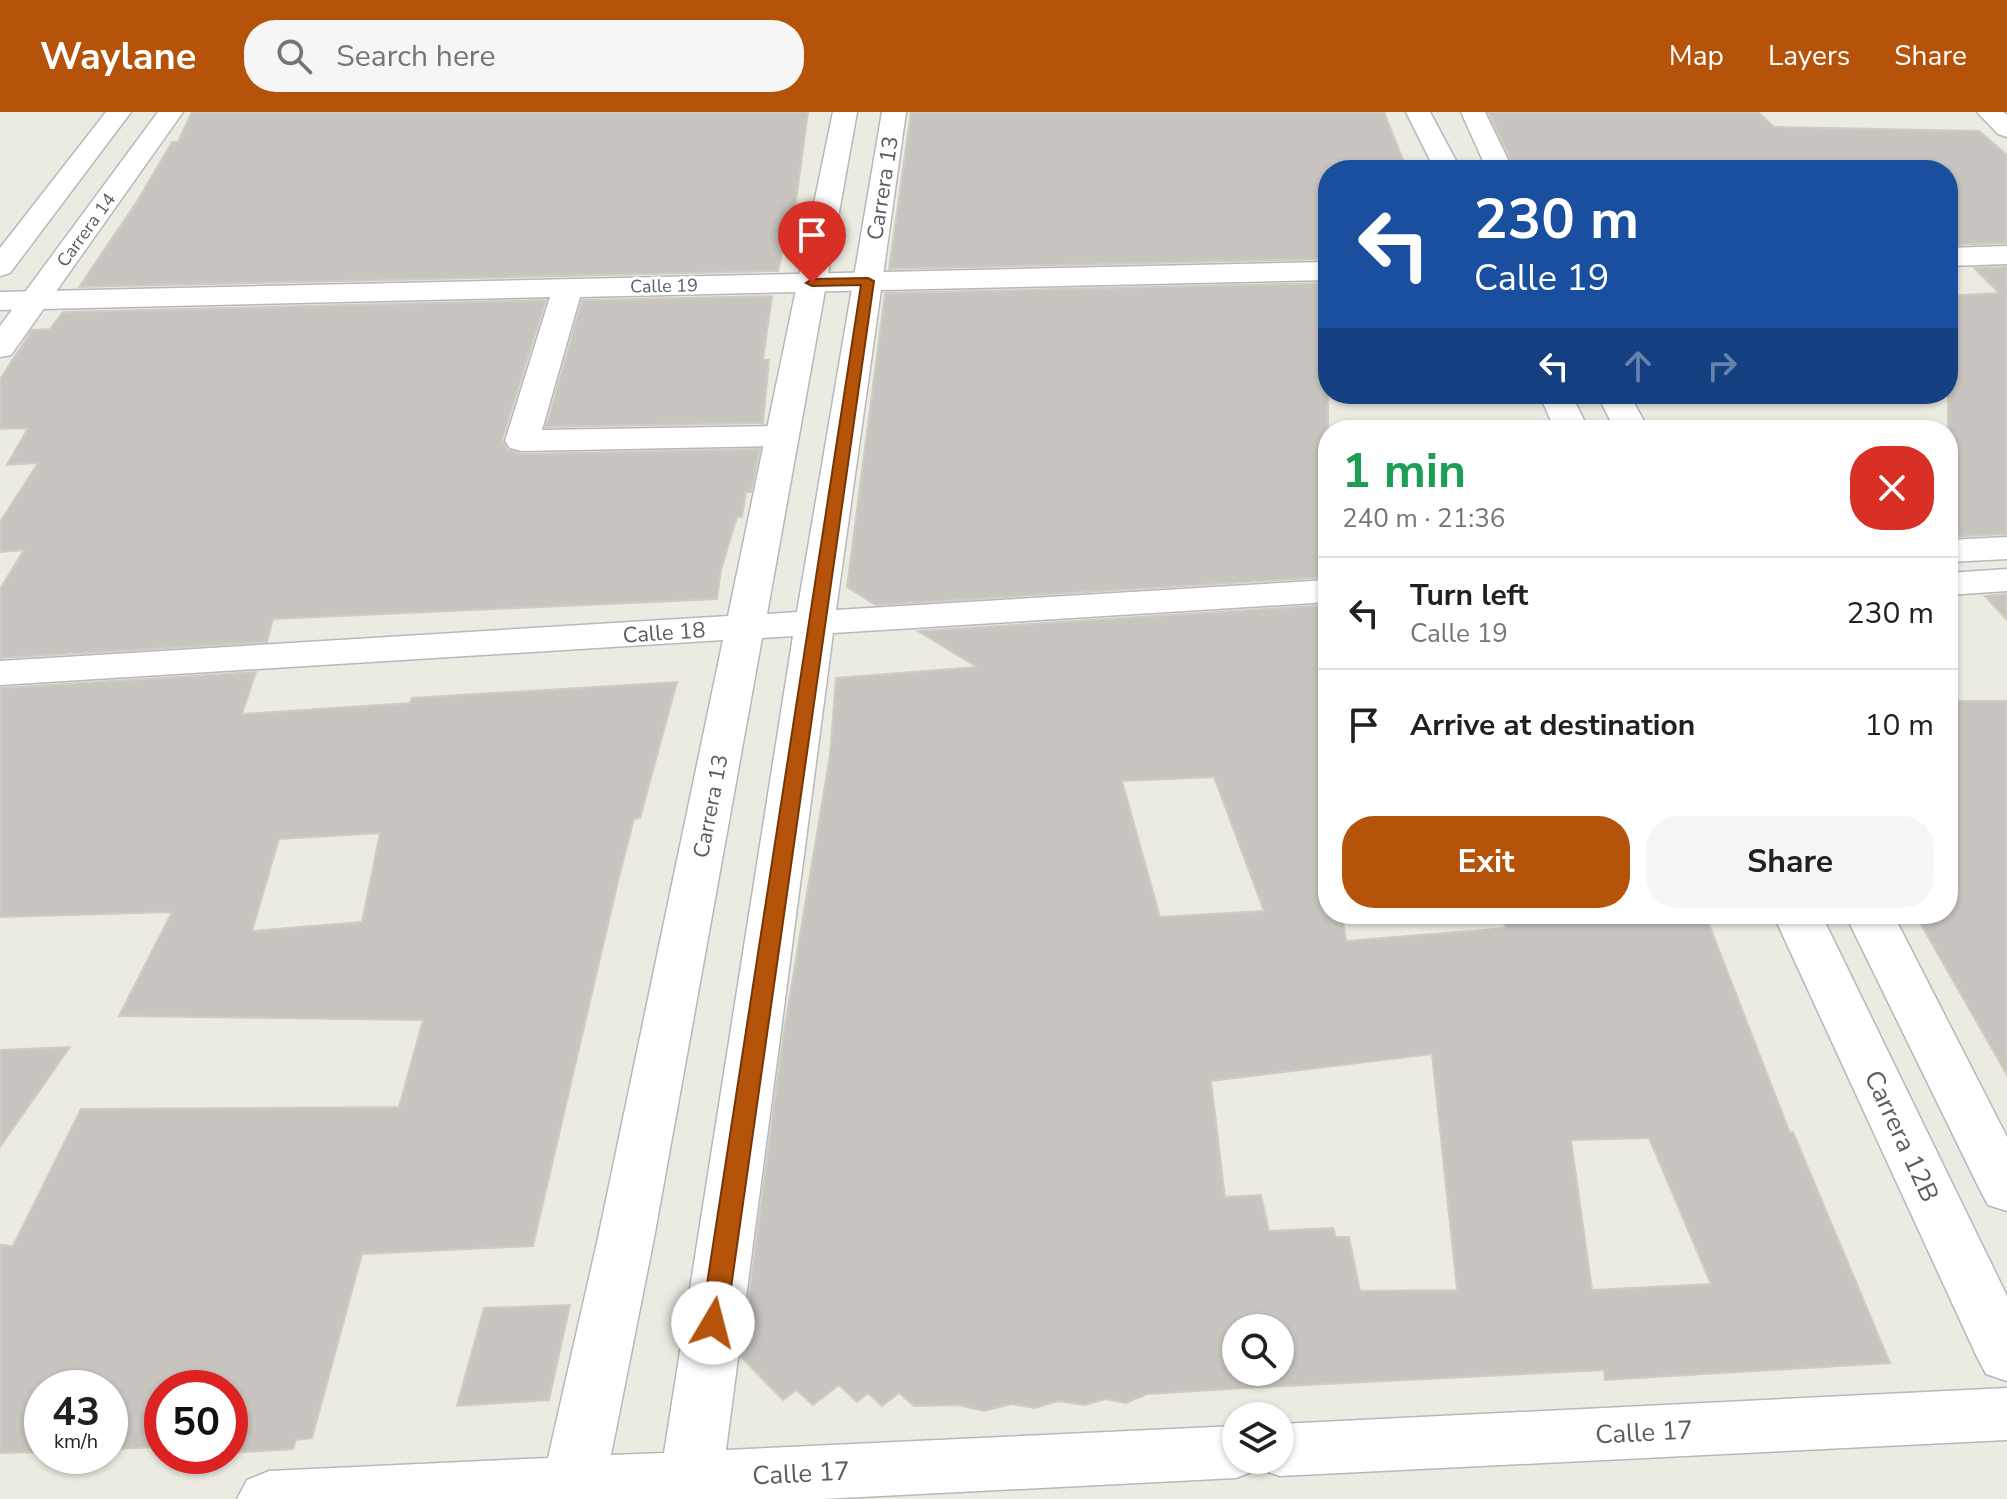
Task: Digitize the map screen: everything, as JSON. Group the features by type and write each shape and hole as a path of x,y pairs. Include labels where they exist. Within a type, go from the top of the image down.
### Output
{"street":[{"path":"0,267 119,112"},
{"name":"Carrera 14","path":"0,348 14,310 171,112"},
{"name":"Carrera 13","path":"571,1491 629,1222 845,112"},
{"name":"Carrera 13","path":"689,1489 894,112"},
{"path":"1418,112 1443,160"},
{"path":"1473,112 1495,160"},
{"path":"1989,112 2007,129"},
{"path":"1958,257 2007,255"},
{"name":"Calle 19","path":"14,310 1247,283 1318,272"},
{"path":"1958,279 2007,278"},
{"name":"Calle 19","path":"1247,283 1318,291"},
{"path":"566,298 522,441 781,436"},
{"path":"1958,550 2007,548"},
{"path":"1958,583 2007,580"},
{"name":"Calle 18","path":"814,638 1318,592"},
{"name":"Calle 18","path":"0,673 814,638 1318,622"},
{"name":"Calle 18","path":"0,702 742,642"},
{"name":"Carrera 12B","path":"1802,924 2007,1357"},
{"path":"1874,924 2007,1190"},
{"name":"Calle 17","path":"1294,1449 2007,1414"},
{"name":"Calle 17","path":"269,1499 689,1489 1222,1453"}],"building":[{"path":"192,112 808,112 795,209 792,209 778,271 79,287 136,203 172,142 178,142"},
{"path":"911,112 1384,112 1403,160 1318,160 1318,259 889,269"},
{"path":"1488,112 1758,112 1774,127 1979,131 2007,155 2007,243 1958,245 1958,160 1511,160"},
{"path":"2007,267 2007,534 1958,536 1958,420 1948,420 1948,404 1958,404 1958,295 1999,293 1974,268"},
{"path":"1318,283 1318,404 1328,404 1328,420 1318,420 1318,578 876,605 847,587 885,293"},
{"path":"772,296 763,360 769,360 763,423 546,427 582,300"},
{"path":"546,300 502,440 508,450 522,454 760,449 751,492 746,492 742,517 737,517 721,570 717,599 273,619 267,642 0,658 0,589 24,550 0,552 0,522 38,463 7,465 28,428 0,429 0,379 32,330 50,329 63,312"},
{"path":"2007,594 2007,620 1985,596"},
{"path":"1318,606 1318,924 1343,924 1346,941 1506,928 1505,924 1709,924 1790,1133 1793,1132 1890,1363 1605,1380 1604,1370 1294,1386 1294,1314 1222,1314 1222,1386 1286,1386 1147,1394 1126,1403 1106,1399 1085,1405 1058,1401 1035,1408 1011,1404 984,1411 959,1405 914,1406 899,1393 882,1406 868,1393 857,1402 839,1385 813,1405 796,1390 783,1400 741,1357 783,1037 830,755 836,678 977,667 918,631","holes":["1214,777 1264,911 1160,917 1122,781","1432,1054 1457,1290 1360,1291 1349,1237 1336,1237 1333,1228 1269,1231 1261,1195 1225,1197 1211,1081","1649,1138 1711,1284 1592,1290 1571,1140"]},
{"path":"256,672 242,714 410,703 412,698 677,682 640,818 634,819 619,877 533,1246 362,1254 312,1438 296,1440 293,1449 248,1452 248,1370 144,1370 144,1448 128,1448 128,1370 24,1370 24,1452 0,1453 0,1245 13,1246 81,1109 399,1107 423,1020 119,1016 172,912 0,917 0,688","holes":["380,833 362,922 252,931 279,839"]},
{"path":"1958,701 2007,701 2007,1075 1921,924 1958,924"},
{"path":"70,1047 0,1147 0,1050"},
{"path":"570,1305 549,1400 457,1406 484,1308"}],"route":[{"path":"713,1323 808,667 868,281 812,283"}]}
